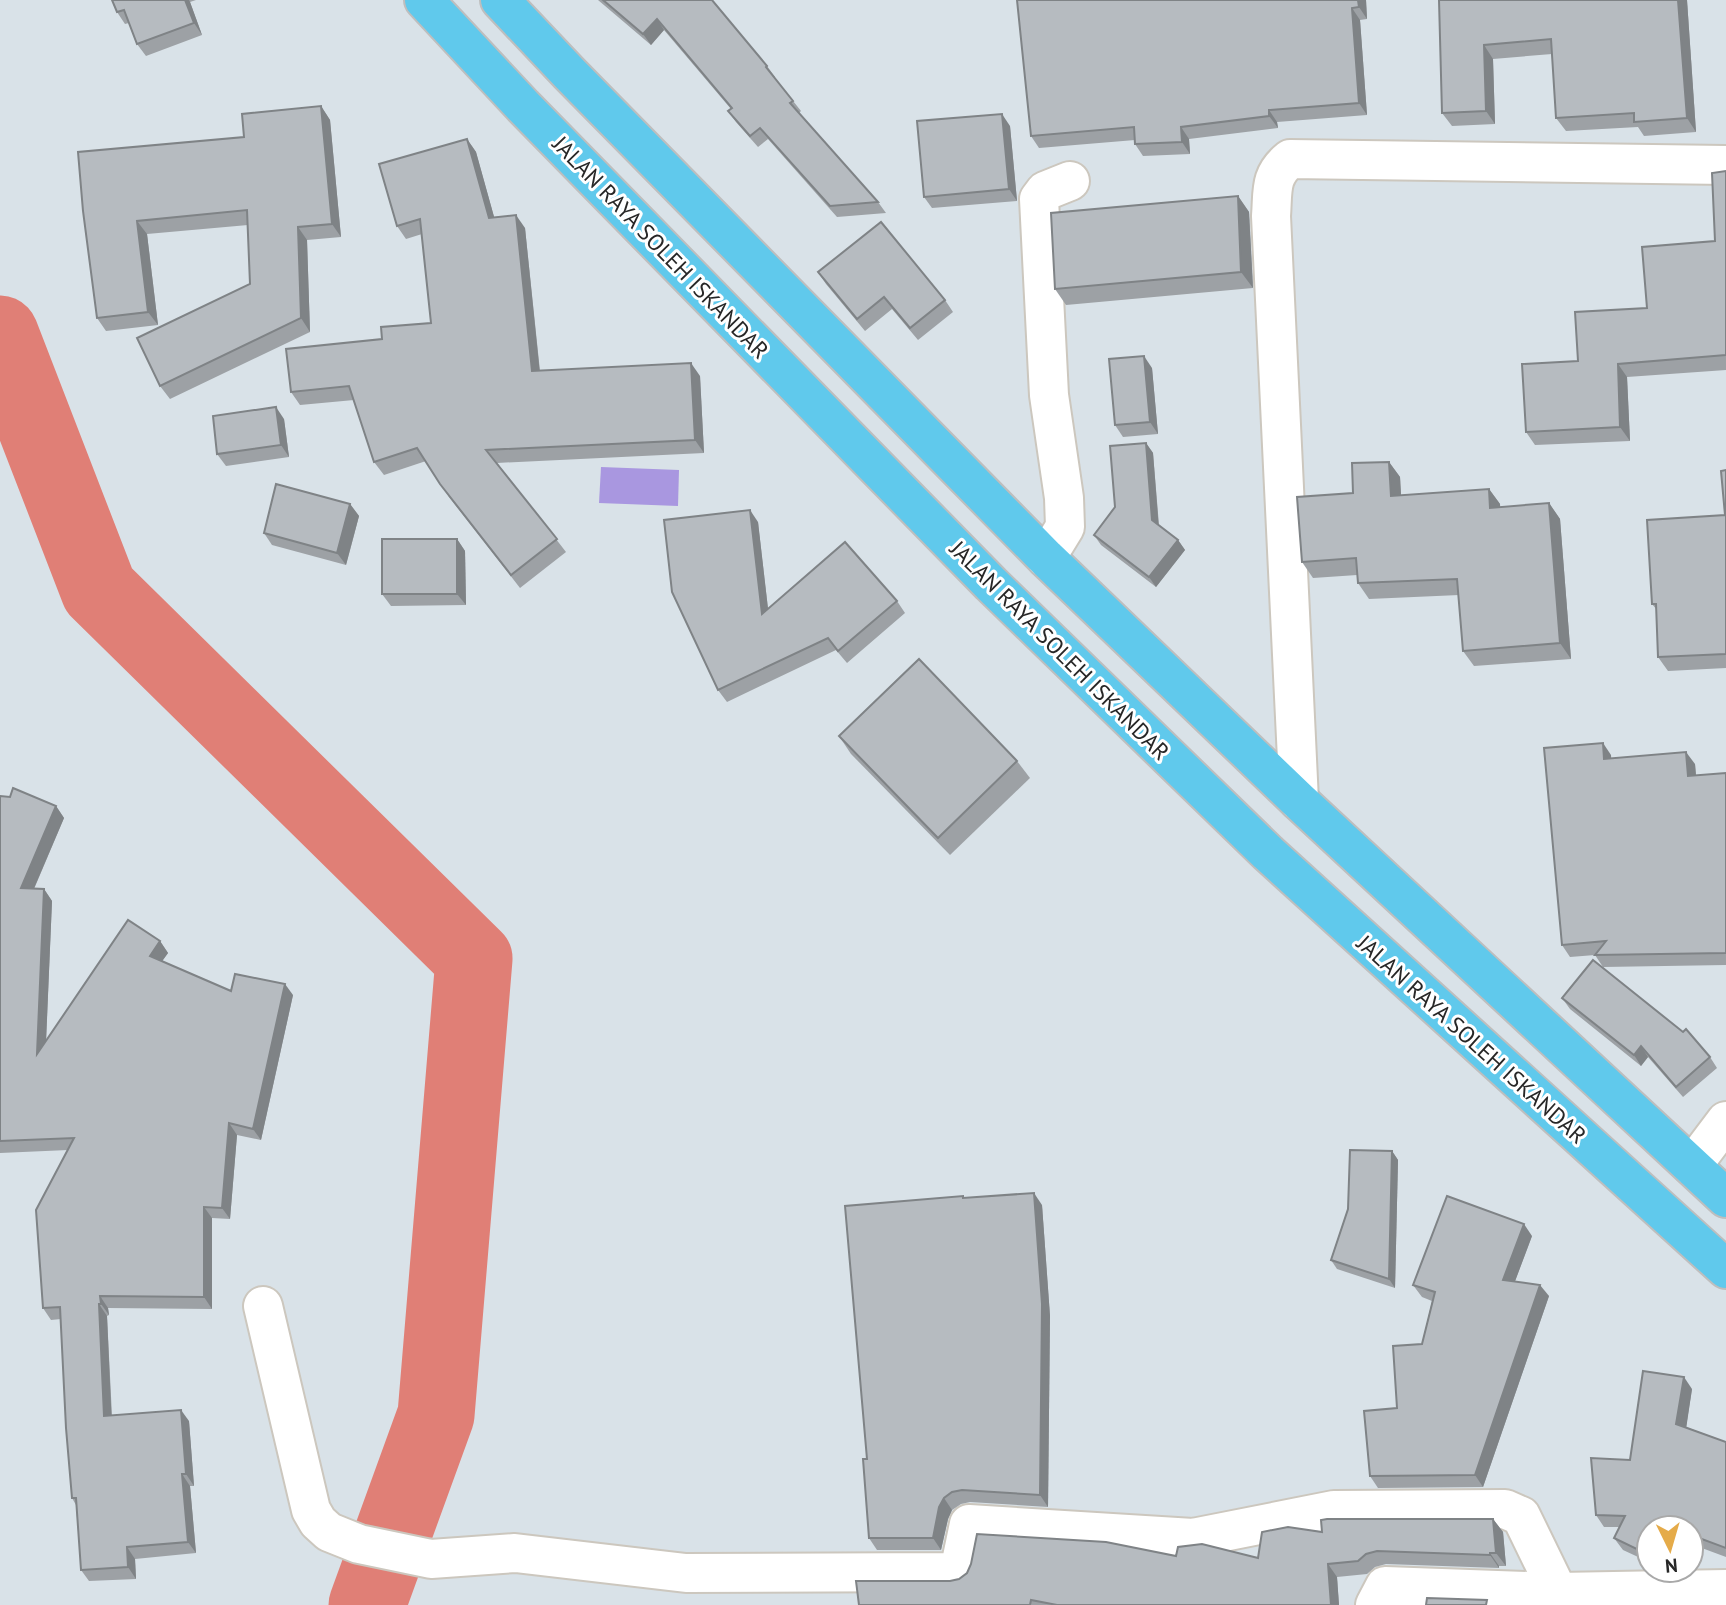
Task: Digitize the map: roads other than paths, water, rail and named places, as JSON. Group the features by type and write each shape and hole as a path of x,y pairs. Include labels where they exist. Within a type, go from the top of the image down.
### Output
{"highway":[{"name":"JALAN RAYA SOLEH ISKANDAR","path":"424,0 523,107 991,584 1268,853 1726,1269"},
{"path":"500,0 1046,558 1299,801 1726,1198"},
{"path":"1346,924 1387,882"}],"street":[{"path":"1299,801 1271,216 1275,176 1280,167 1290,159 1726,165"},
{"path":"1046,558 1065,527 1065,498 1049,395 1039,199 1045,191 1070,181"},
{"path":"1692,1166 1726,1121"},
{"path":"263,1306 311,1510 318,1522 329,1532 359,1544 430,1559 515,1553 686,1573 959,1572 969,1524 1193,1538 1334,1510 1505,1509 1521,1516 1558,1598"},
{"path":"1376,1605 1385,1586 1558,1598 1726,1588"}],"waterway":[{"path":"0,334 99,590 474,959 436,1415 367,1605"}]}
